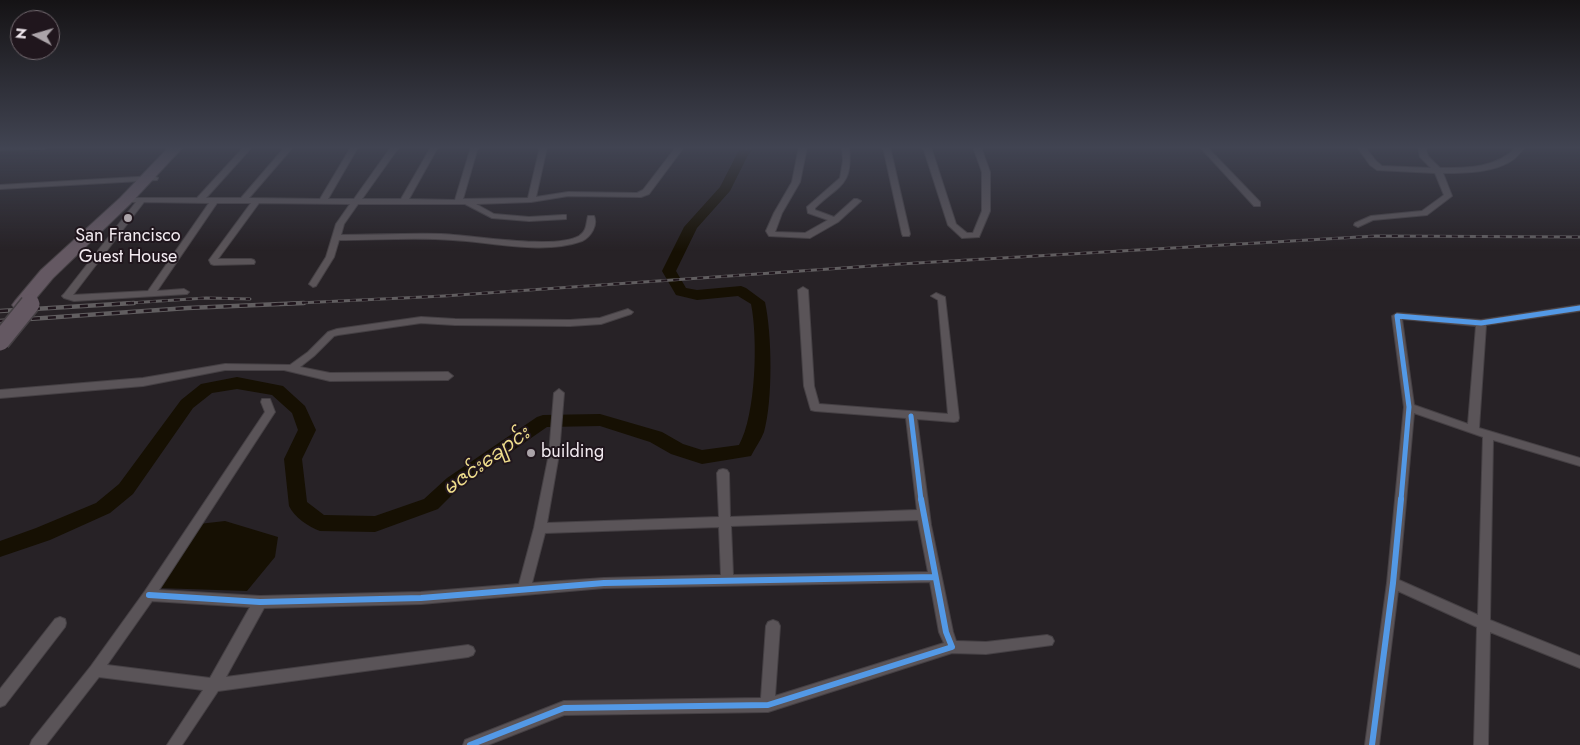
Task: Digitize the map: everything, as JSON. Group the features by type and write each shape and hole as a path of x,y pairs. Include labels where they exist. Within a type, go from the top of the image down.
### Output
{"highway":[{"path":"0,341 47,274 147,182"},
{"path":"0,330 57,273 137,200 148,182"}],"street":[{"path":"0,187 98,182"},
{"path":"199,201 216,182"},
{"path":"244,201 260,182"},
{"path":"322,202 335,182"},
{"path":"313,284 330,257 340,224 370,182"},
{"path":"405,200 415,182"},
{"path":"463,202 467,182"},
{"path":"531,200 535,182"},
{"path":"184,292 74,298 67,296 137,200 322,202 405,200 463,202 531,200 568,194 638,196 646,192 654,182"},
{"path":"796,182 778,213 770,231 772,234 807,236 835,220 857,200"},
{"path":"835,220 811,211 811,207 836,188 840,182"},
{"path":"894,182 906,234"},
{"path":"938,182 952,225 965,236 976,235 986,211 986,182"},
{"path":"1237,182 1258,204"},
{"path":"1358,225 1371,218 1424,213 1448,196 1443,182"},
{"path":"151,293 214,201"},
{"path":"251,262 213,261 257,201"},
{"path":"463,202 492,216 529,219 563,217"},
{"path":"336,238 413,235 552,242 580,239 589,231 592,222 591,218"},
{"path":"802,290 810,386 815,407 954,418 942,299 936,296"},
{"path":"1372,745 1393,583 1409,407 1398,316 1481,323 1580,308"},
{"path":"291,369 312,354 331,334 337,332 422,320 570,323 601,321 628,312"},
{"path":"1473,430 1481,323"},
{"path":"0,394 143,382 225,367 267,366 330,377 448,376"},
{"path":"524,589 540,528 554,454 559,393"},
{"path":"37,745 96,670 149,595 270,412 269,405 266,402"},
{"path":"1409,407 1488,435 1580,462 1580,470"},
{"path":"911,416 915,461 935,577 946,632 952,647"},
{"path":"1481,745 1488,435"},
{"path":"723,473 727,581"},
{"path":"540,528 924,515"},
{"path":"149,595 260,602 421,598 604,583 935,577"},
{"path":"1393,583 1485,624 1580,662"},
{"path":"174,745 214,685 260,602"},
{"path":"0,700 60,623"},
{"path":"768,705 773,626"},
{"path":"470,745 564,708 768,705 952,647 986,648 1047,641"},
{"path":"96,670 214,685 468,651"}],"shaded area":[{"path":"225,521 278,537 275,557 247,591 158,588 199,524"}],"waterway":[{"name":"မဇင်းချောင်း","path":"0,549 43,534 103,508 126,489 187,404 207,388 237,383 277,390 299,410 307,430 293,459 298,506 320,523 375,524 431,504 453,483 543,421 600,420 656,437 677,449 702,457 745,451 755,433 761,398 762,321 758,302 741,291 697,295 681,292 669,271 691,227 726,188 729,182"}],"railway":[{"path":"278,304 444,296 900,264 1376,236 1580,237"},
{"path":"114,304 206,298 250,299"},
{"path":"0,311 134,303"},
{"path":"0,321 188,308 304,303"}],"cycle path":[{"path":"1372,745 1393,583 1409,407 1397,316 1481,323 1580,308"},
{"path":"470,745 564,708 768,705 952,647 946,632 925,525 911,416"},
{"path":"149,595 260,602 421,598 604,583 935,577"}],"place":[{"name":"San Francisco Guest House","path":"128,218"},
{"name":"building","path":"531,453"}]}
